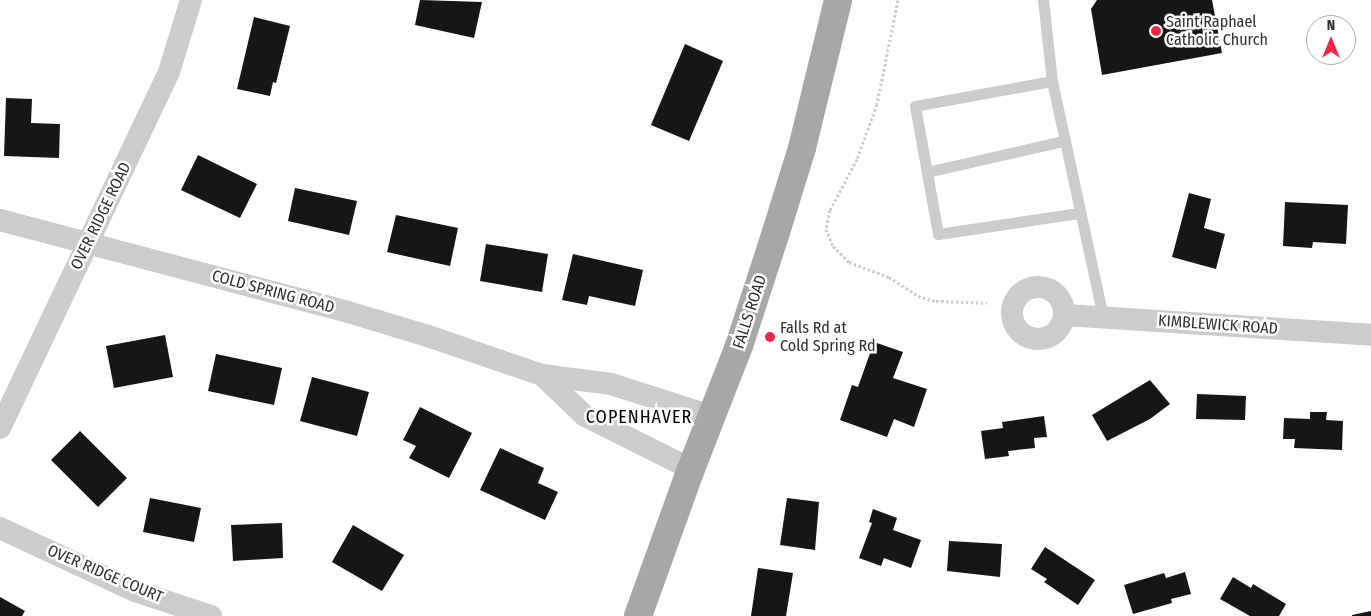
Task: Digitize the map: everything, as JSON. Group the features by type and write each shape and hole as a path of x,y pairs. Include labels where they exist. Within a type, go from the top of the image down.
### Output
{"main road":[{"name":"FALLS ROAD","path":"638,616 711,416 739,346 779,223 802,148 838,0"}],"street":[{"name":"OVER RIDGE ROAD","path":"0,428 169,72 191,0"},
{"name":"COLD SPRING ROAD","path":"0,220 357,314 542,375 611,384 711,416"},
{"name":"KIMBLEWICK ROAD","path":"1065,315 1371,335"},
{"name":"COLD SPRING ROAD","path":"542,375 586,416 691,470"},
{"name":"OVER RIDGE COURT","path":"0,528 135,591 211,616"}],"lane":[{"path":"1043,0 1052,82 1103,316"},
{"path":"1052,82 915,106 938,234 1080,213"},
{"path":"927,172 1064,141"}],"path":[{"path":"898,0 877,104 857,160 830,210 826,229 833,246 849,262 888,277 918,296 936,301 987,303"}],"building":[{"path":"420,0 482,2 474,38 415,25"},
{"name":"Saint Raphael Catholic Church","path":"1097,0 1212,0 1222,53 1102,75 1091,9"},
{"path":"254,17 290,26 276,83 273,82 270,96 237,89"},
{"path":"685,44 723,61 689,141 651,125"},
{"path":"6,98 32,99 31,123 60,124 59,158 4,156"},
{"path":"198,155 257,184 240,218 181,190"},
{"path":"295,188 357,201 349,235 288,221"},
{"path":"1189,193 1211,199 1204,228 1225,234 1216,269 1172,257"},
{"path":"1285,202 1348,205 1346,244 1313,242 1312,248 1283,246"},
{"path":"396,215 458,228 450,266 387,252"},
{"path":"486,244 548,254 542,292 480,281"},
{"path":"573,254 643,270 635,306 589,296 587,305 562,300"},
{"path":"165,335 173,377 114,388 106,346"},
{"path":"874,342 903,352 893,378 927,389 914,427 894,419 887,437 840,420 852,385 858,387"},
{"path":"216,354 282,368 274,405 208,391"},
{"path":"312,377 369,392 357,436 300,421"},
{"path":"1150,380 1170,404 1150,419 1107,441 1092,415"},
{"path":"1197,394 1246,396 1245,420 1196,419"},
{"path":"420,407 472,433 449,478 409,458 416,446 403,440"},
{"path":"1310,412 1327,412 1326,420 1343,421 1342,450 1294,448 1295,439 1283,439 1284,418 1310,419"},
{"path":"1044,416 1047,437 1034,438 1035,448 1008,451 1009,456 985,459 981,431 1003,428 1002,422"},
{"path":"80,431 127,478 98,507 51,460"},
{"path":"500,448 544,468 538,483 558,492 545,520 480,490"},
{"path":"150,498 201,508 194,542 143,532"},
{"path":"787,498 819,502 815,550 780,545"},
{"path":"873,509 897,518 893,530 921,540 911,568 884,558 881,566 859,558 872,523 869,522"},
{"path":"282,523 283,558 233,561 231,525"},
{"path":"353,525 404,555 382,591 332,562"},
{"path":"949,541 1002,544 1000,577 947,571"},
{"path":"1045,547 1095,580 1078,605 1044,582 1047,579 1031,569"},
{"path":"758,568 793,573 786,616 751,616"},
{"path":"1185,572 1191,594 1171,599 1172,603 1133,614 1124,585 1164,573 1166,578"},
{"path":"1233,577 1251,588 1253,584 1286,604 1279,616 1250,616 1220,599"},
{"path":"0,597 25,611 22,616 0,616"},
{"path":"1371,611 1371,616 1352,616 1352,615"}],"place":[{"name":"Saint Raphael Catholic Church","path":"1156,31"},
{"name":"Falls Rd at Cold Spring Rd","path":"770,337"}],"district":[{"name":"COPENHAVER","path":"639,417"}]}
